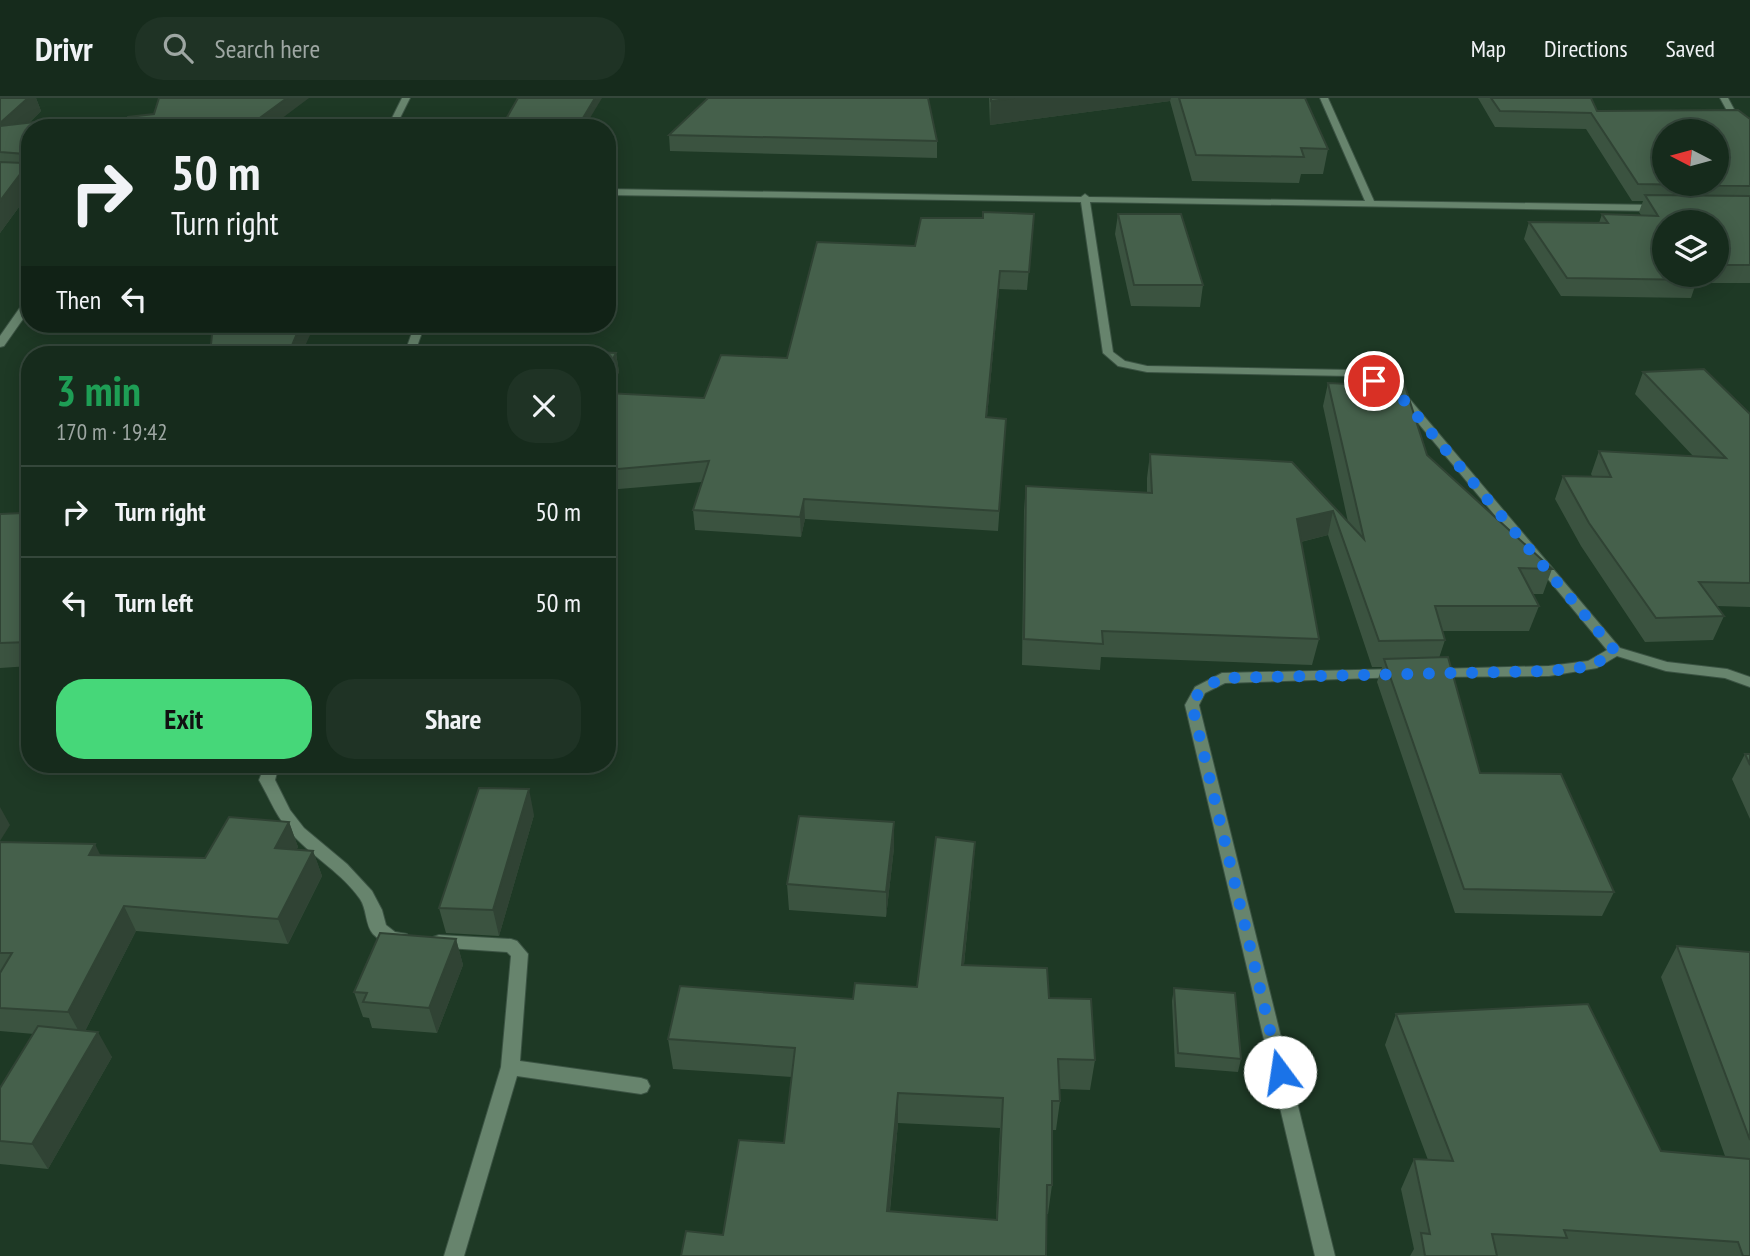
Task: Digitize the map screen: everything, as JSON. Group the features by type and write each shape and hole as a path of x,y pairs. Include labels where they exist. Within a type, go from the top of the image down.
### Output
{"street":[{"path":"396,119 406,98"},
{"path":"1324,98 1370,202"},
{"path":"1724,98 1739,125 1750,135"},
{"path":"616,192 1084,197 1670,209"},
{"path":"1084,197 1108,353 1122,364 1147,369 1353,373 1397,392 1615,651 1666,666 1727,674 1750,682"},
{"path":"0,344 21,313"},
{"path":"1325,1256 1192,705 1200,690 1222,678 1549,671 1592,666 1615,651"},
{"path":"269,773 267,780 287,819 352,879 376,910 378,928 391,939 511,946 520,954 510,1067 454,1256"},
{"path":"510,1067 641,1086"}],"building":[{"path":"0,98 28,98 0,123"},
{"path":"159,98 287,98 258,119 128,119 154,114"},
{"path":"518,98 595,98 582,119 506,119"},
{"path":"708,98 928,98 937,141 669,135"},
{"path":"991,98 1014,98 991,101"},
{"path":"1179,98 1305,98 1328,149 1301,148 1304,157 1196,155"},
{"path":"1491,98 1591,98 1597,111 1738,110 1750,119 1750,186 1729,186 1729,119 1652,119 1652,184 1638,184 1591,113 1500,111"},
{"path":"21,124 21,154 0,152 0,126"},
{"path":"0,162 21,163 21,173 0,201"},
{"path":"1645,195 1750,196 1750,265 1729,265 1729,210 1654,210"},
{"path":"983,212 1034,214 1029,272 1000,271 986,417 1006,419 999,511 804,499 800,517 693,510 709,461 616,469 616,393 704,398 721,355 787,358 817,242 915,246 921,218 983,218"},
{"path":"1118,214 1181,214 1203,285 1134,285"},
{"path":"1602,214 1652,216 1652,279 1567,278 1529,222 1608,223"},
{"path":"212,333 297,333 292,346 211,346"},
{"path":"1704,369 1750,414 1750,583 1699,582 1724,616 1656,618 1589,523 1563,476 1611,477 1599,451 1726,458 1643,372"},
{"path":"1346,377 1403,380 1427,455 1552,569 1519,568 1539,606 1435,606 1445,640 1379,641 1333,511 1297,519 1319,639 1102,631 1103,644 1024,639 1026,486 1152,493 1150,454 1292,462 1364,539 1328,383 1348,384"},
{"path":"21,513 21,642 0,643 0,514"},
{"path":"1448,657 1480,773 1561,774 1614,892 1464,889 1384,659"},
{"path":"479,788 529,789 493,910 439,908"},
{"path":"799,816 894,822 886,892 787,884"},
{"path":"229,817 289,822 275,848 313,851 278,919 124,906 68,1012 0,1008 0,973 12,953 0,953 0,842 95,844 89,855 205,858"},
{"path":"936,837 975,842 962,965 1047,968 1049,998 1091,999 1095,1060 1058,1059 1060,1101 1052,1101 1052,1185 1047,1185 1046,1256 681,1256 686,1231 723,1235 739,1140 784,1143 795,1048 668,1039 680,986 853,999 855,983 917,987","holes":["898,1093 1003,1098 997,1220 887,1211"]},
{"path":"380,933 456,939 429,1008 363,1002 367,993 354,992"},
{"path":"1677,946 1750,952 1750,1140"},
{"path":"1174,988 1235,993 1241,1059 1178,1053"},
{"path":"1588,1004 1661,1151 1750,1159 1750,1256 1743,1256 1738,1242 1564,1230 1567,1238 1492,1234 1497,1256 1425,1256 1421,1233 1430,1234 1414,1159 1453,1161 1396,1014"},
{"path":"38,1026 98,1032 32,1144 0,1141 0,1088"}],"route":[{"path":"1280,1072 1192,705 1200,690 1222,678 1549,671 1592,666 1615,651 1397,392 1374,381"}]}
